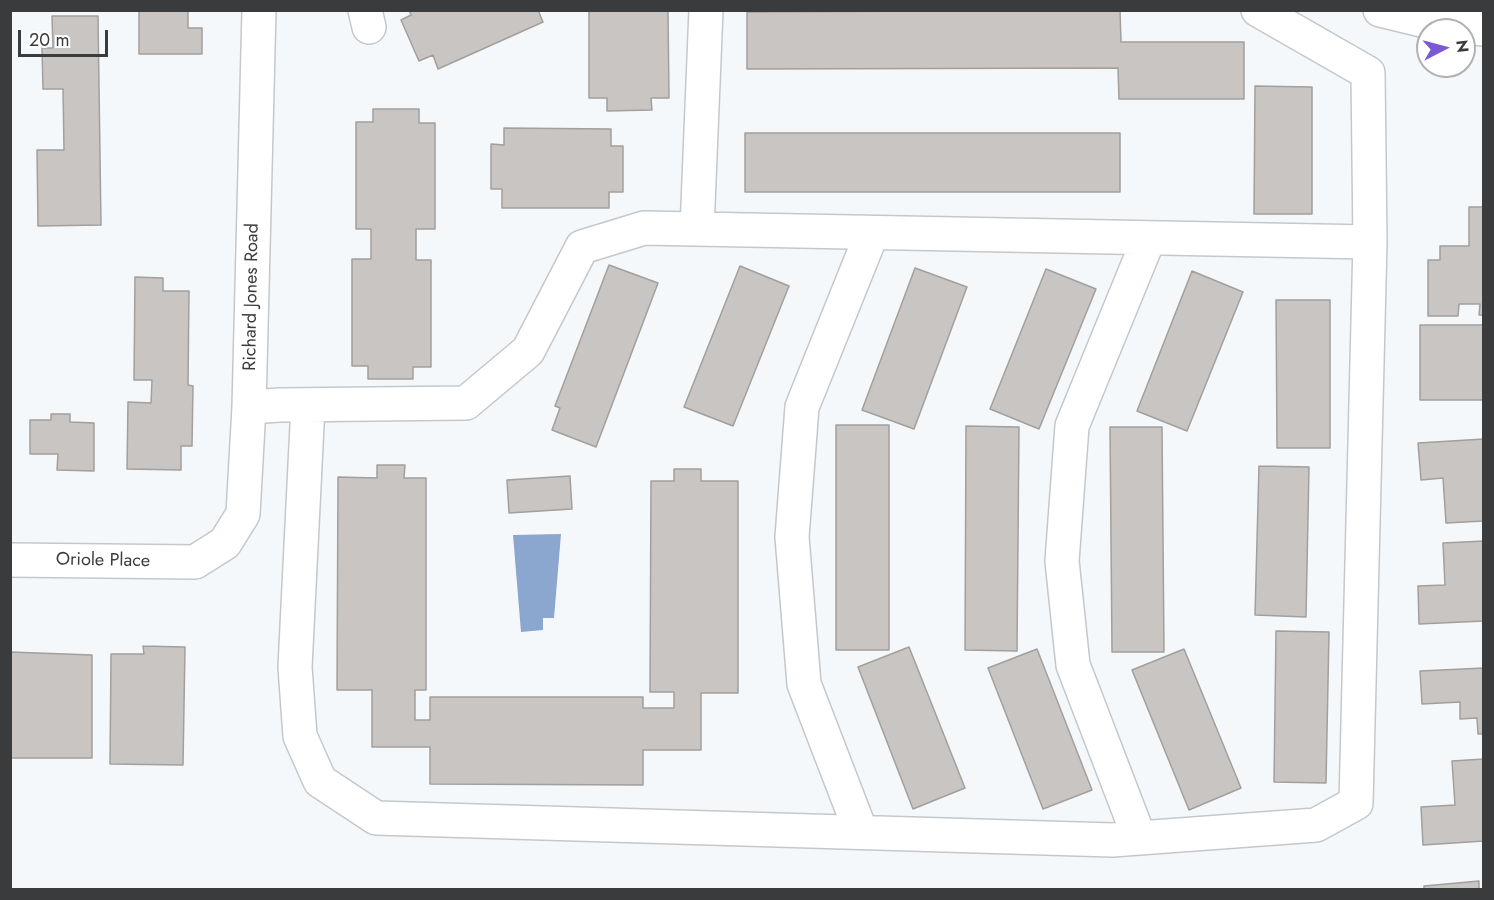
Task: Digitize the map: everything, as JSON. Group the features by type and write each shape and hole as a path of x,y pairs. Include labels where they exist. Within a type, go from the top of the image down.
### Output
{"street":[{"name":"Richard Jones Road","path":"195,562 225,543 243,514 249,407 259,10"},
{"path":"697,229 706,10"},
{"path":"308,405 295,667 300,736 320,781 376,818 1112,840 1316,825 1356,803 1370,242 1368,73 1258,10"},
{"path":"1380,10 1438,24 1484,29"},
{"path":"249,407 466,403 528,351 582,247 644,228 1370,242"},
{"path":"861,832 804,684 792,537 802,406 872,232"},
{"path":"1139,837 1073,665 1062,561 1072,426 1149,238"},
{"name":"Oriole Place","path":"10,560 195,562"}],"water":[{"path":"561,534 554,618 543,618 543,630 521,632 513,535"}],"building":[{"path":"139,10 188,10 188,28 202,28 202,54 139,54"},
{"path":"409,10 538,10 543,22 438,69 433,55 419,61 401,20 411,15"},
{"path":"589,10 668,10 669,98 651,98 652,110 607,111 607,98 589,98"},
{"path":"1120,10 1121,42 1244,42 1244,99 1119,99 1118,68 747,69 747,12"},
{"path":"52,16 98,16 101,225 38,226 37,150 64,150 63,89 43,89 42,48 53,48"},
{"path":"1255,86 1312,87 1312,214 1254,214"},
{"path":"373,109 419,109 419,123 435,123 435,229 416,229 416,260 431,260 431,367 413,367 413,379 368,379 368,366 352,366 352,259 371,259 371,229 356,229 356,122 373,122"},
{"path":"504,128 611,129 611,146 623,146 623,192 609,192 609,208 502,208 502,189 491,189 491,144 504,145"},
{"path":"745,133 1120,133 1120,192 745,192"},
{"path":"1469,207 1484,207 1484,315 1479,315 1480,304 1459,304 1458,316 1428,316 1428,260 1440,260 1440,246 1469,246"},
{"path":"609,265 658,283 596,447 552,430 560,408 555,406"},
{"path":"740,266 789,286 733,426 684,407"},
{"path":"915,268 967,287 914,429 862,410"},
{"path":"1046,269 1096,289 1039,429 990,409"},
{"path":"1192,271 1243,292 1187,431 1137,411"},
{"path":"135,277 163,278 163,291 189,291 188,385 193,386 192,446 181,446 181,470 127,469 128,402 151,403 152,380 134,380"},
{"path":"1276,300 1330,300 1330,448 1277,448"},
{"path":"1420,325 1484,325 1484,400 1420,400"},
{"path":"51,414 70,414 70,422 94,423 94,471 57,470 58,454 30,454 30,420 51,420"},
{"path":"836,425 889,425 889,650 836,650"},
{"path":"966,426 1019,427 1017,651 965,650"},
{"path":"1110,427 1162,427 1164,652 1112,652"},
{"path":"1484,439 1484,521 1446,523 1443,478 1421,480 1418,443"},
{"path":"377,465 405,465 404,478 426,478 426,690 415,690 415,720 430,720 430,697 643,697 643,708 674,708 674,692 650,692 651,481 674,481 674,469 701,469 701,481 738,481 738,693 701,693 701,750 643,750 643,785 430,784 430,747 372,747 372,690 337,690 338,477 377,478"},
{"path":"1259,466 1309,467 1306,617 1255,615"},
{"path":"570,476 572,509 509,513 507,480"},
{"path":"1484,541 1484,621 1419,624 1418,586 1445,585 1443,543"},
{"path":"1276,631 1329,632 1326,783 1274,782"},
{"path":"143,646 185,647 183,765 110,764 111,654 144,654"},
{"path":"909,647 965,788 913,809 858,667"},
{"path":"1037,649 1092,790 1043,809 988,668"},
{"path":"1184,649 1241,788 1189,810 1132,670"},
{"path":"10,652 92,655 92,758 10,758"},
{"path":"1484,668 1484,734 1478,734 1477,718 1460,719 1460,702 1422,704 1420,671"},
{"path":"1484,759 1484,841 1423,845 1421,807 1455,805 1452,761"},
{"path":"1479,881 1479,890 1424,890 1424,886"}]}
